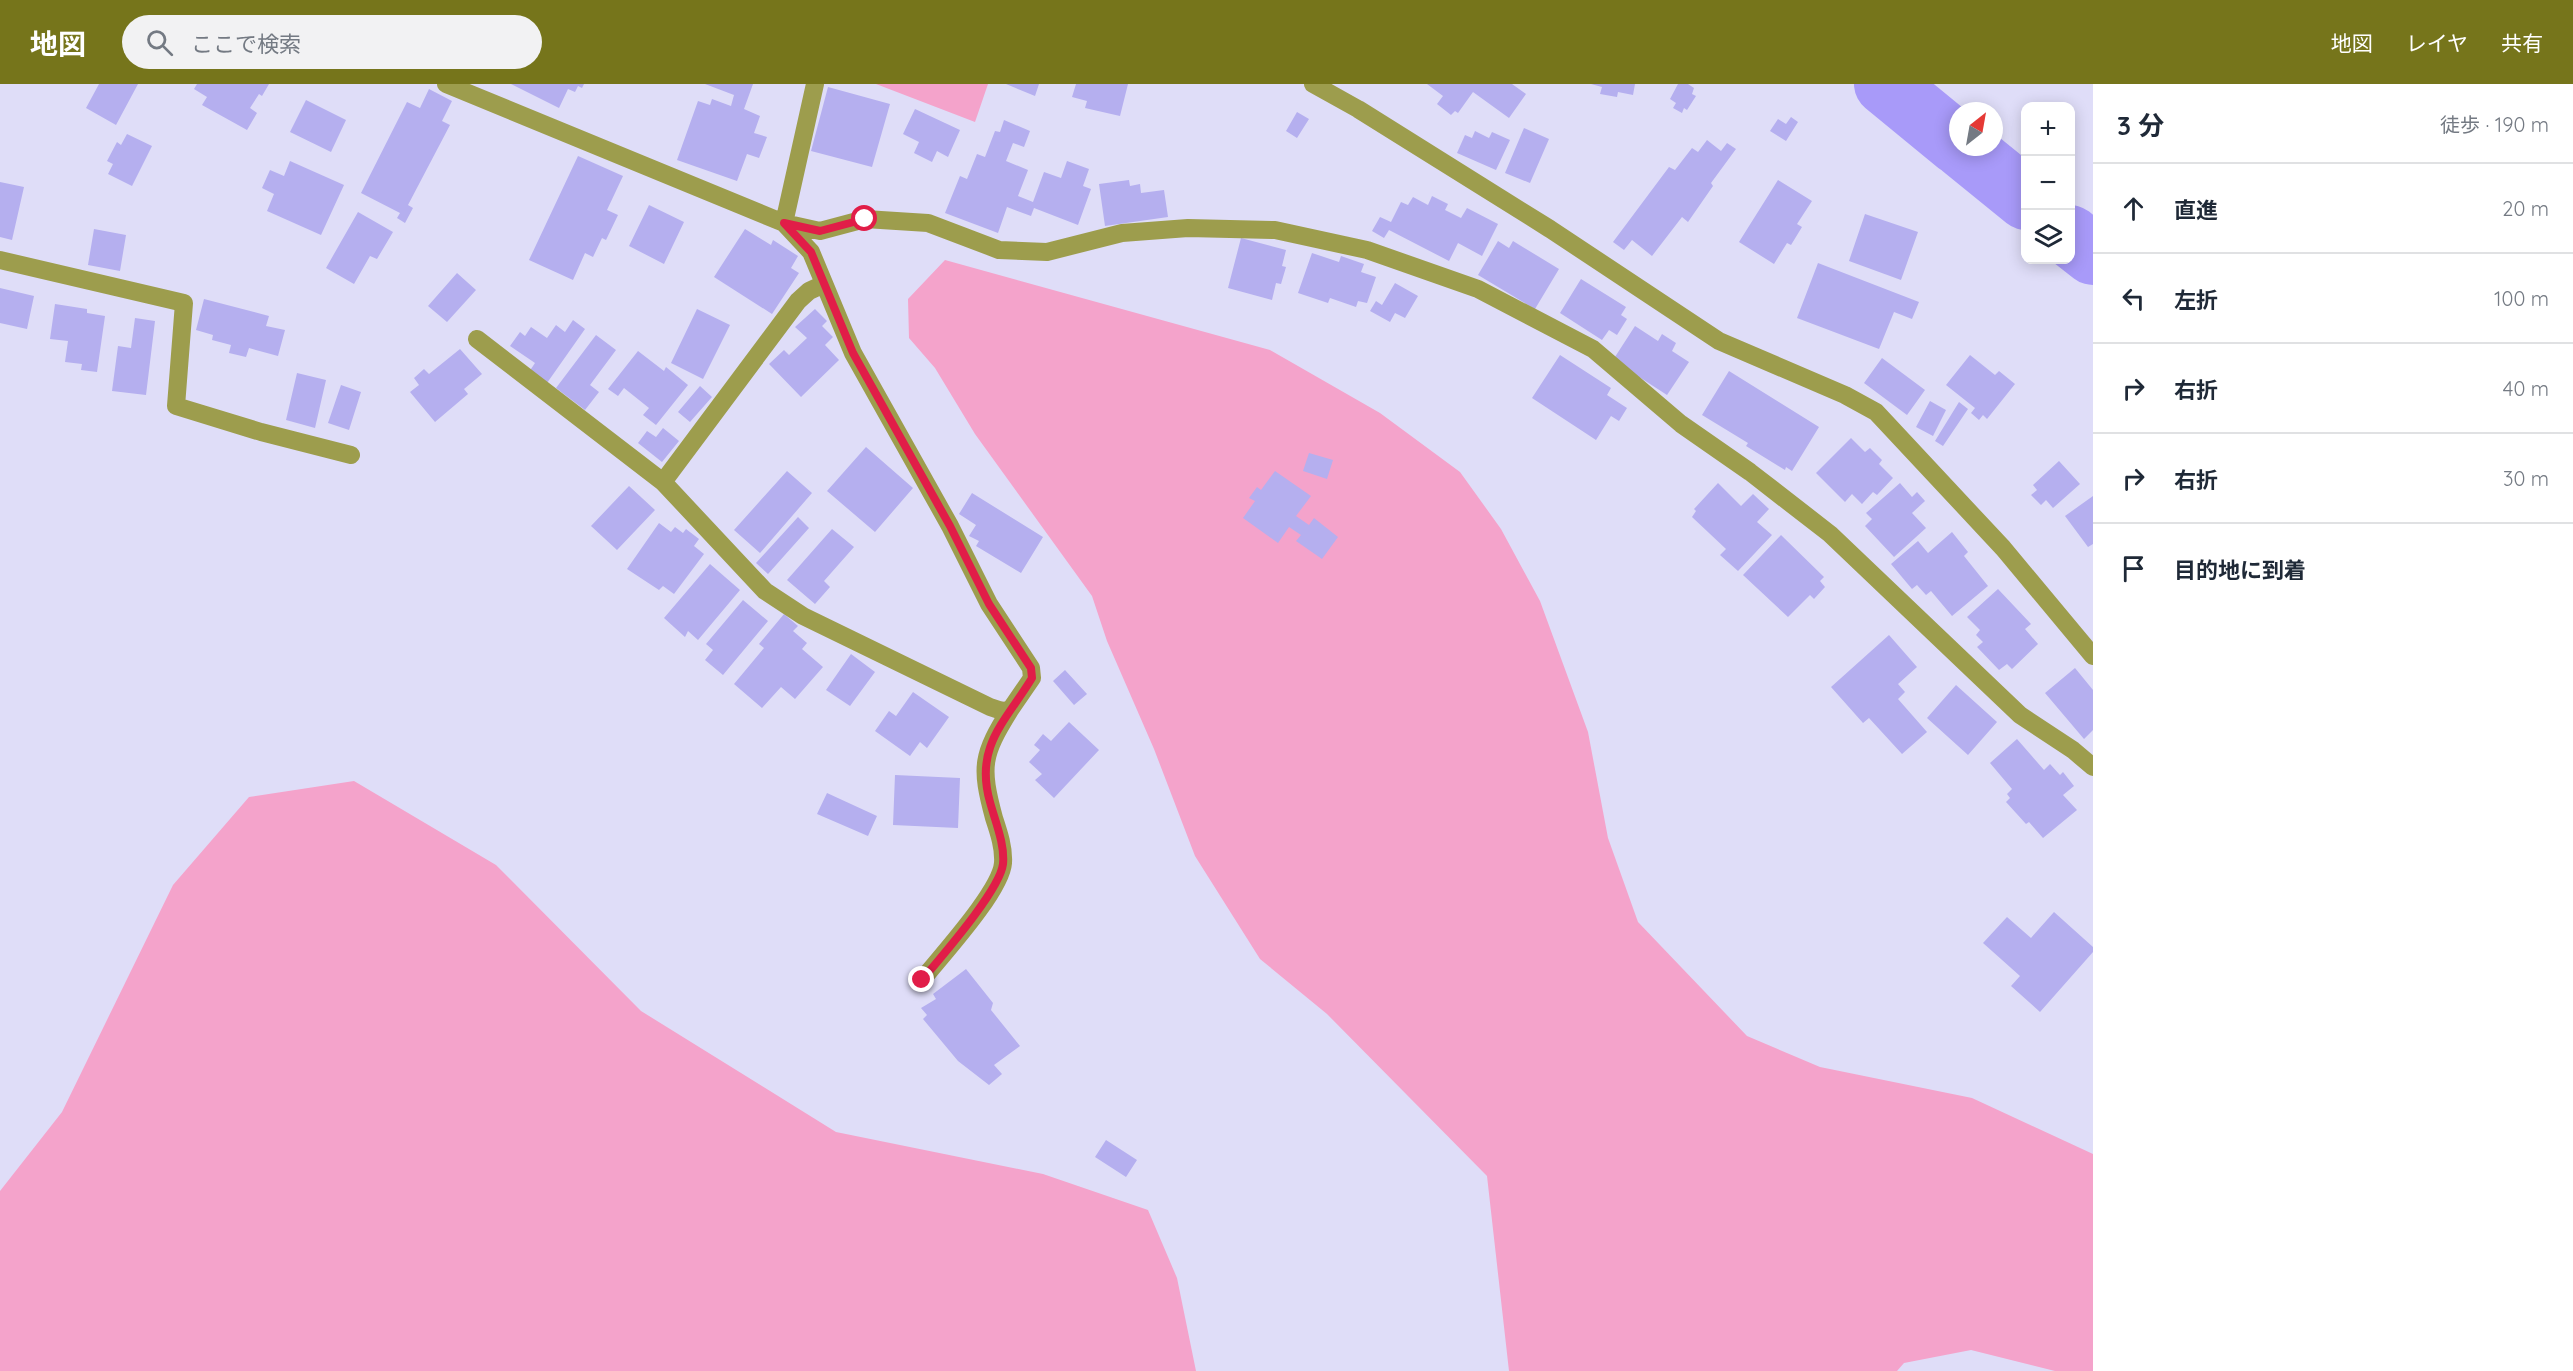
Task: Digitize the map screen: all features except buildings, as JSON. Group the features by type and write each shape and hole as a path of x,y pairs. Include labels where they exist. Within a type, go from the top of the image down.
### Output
{"street":[{"path":"446,84 784,223 820,231 865,219 928,223 999,250 1047,252 1122,233 1188,228 1275,230 1367,250 1478,289 1593,349 1681,424 1750,472 1830,534 2020,715 2073,750 2093,767"},
{"path":"784,223 815,84"},
{"path":"1313,84 1358,109 1550,229 1719,341 1845,395 1876,412 2003,548 2093,656"},
{"path":"784,223 811,252 853,353 950,526 989,604 1031,668 1032,678 990,742 985,767 987,794 1001,841 1003,865 995,887 922,980"},
{"path":"0,260 184,303 176,406 261,432 351,455"},
{"path":"663,483 798,301 809,291 824,284"},
{"path":"477,339 663,483 765,591 803,616 990,707 1002,711 1010,710"}],"shaded area":[{"path":"876,84 988,84 975,122"},
{"path":"945,260 1270,350 1380,413 1460,472 1501,529 1540,601 1588,732 1608,838 1638,922 1747,1036 1820,1067 1972,1098 2093,1154 2093,1371 2055,1371 1971,1350 1904,1363 1897,1371 1509,1371 1487,1176 1327,1014 1260,959 1195,856 1154,749 1107,641 1092,596 975,434 935,368 909,338 908,299"},
{"path":"354,781 496,865 641,1011 836,1132 1043,1174 1148,1210 1177,1278 1196,1371 0,1371 0,1191 62,1112 173,885 249,797"}],"waterway":[{"path":"1885,84 1949,137"},
{"path":"1973,156 2021,195"},
{"path":"2075,240 2093,254"}],"route":[{"path":"865,219 820,231 784,223 811,252 853,353 950,526 989,604 1031,668 1032,678 990,742 985,767 987,794 1001,841 1003,865 995,887 922,980"}]}
